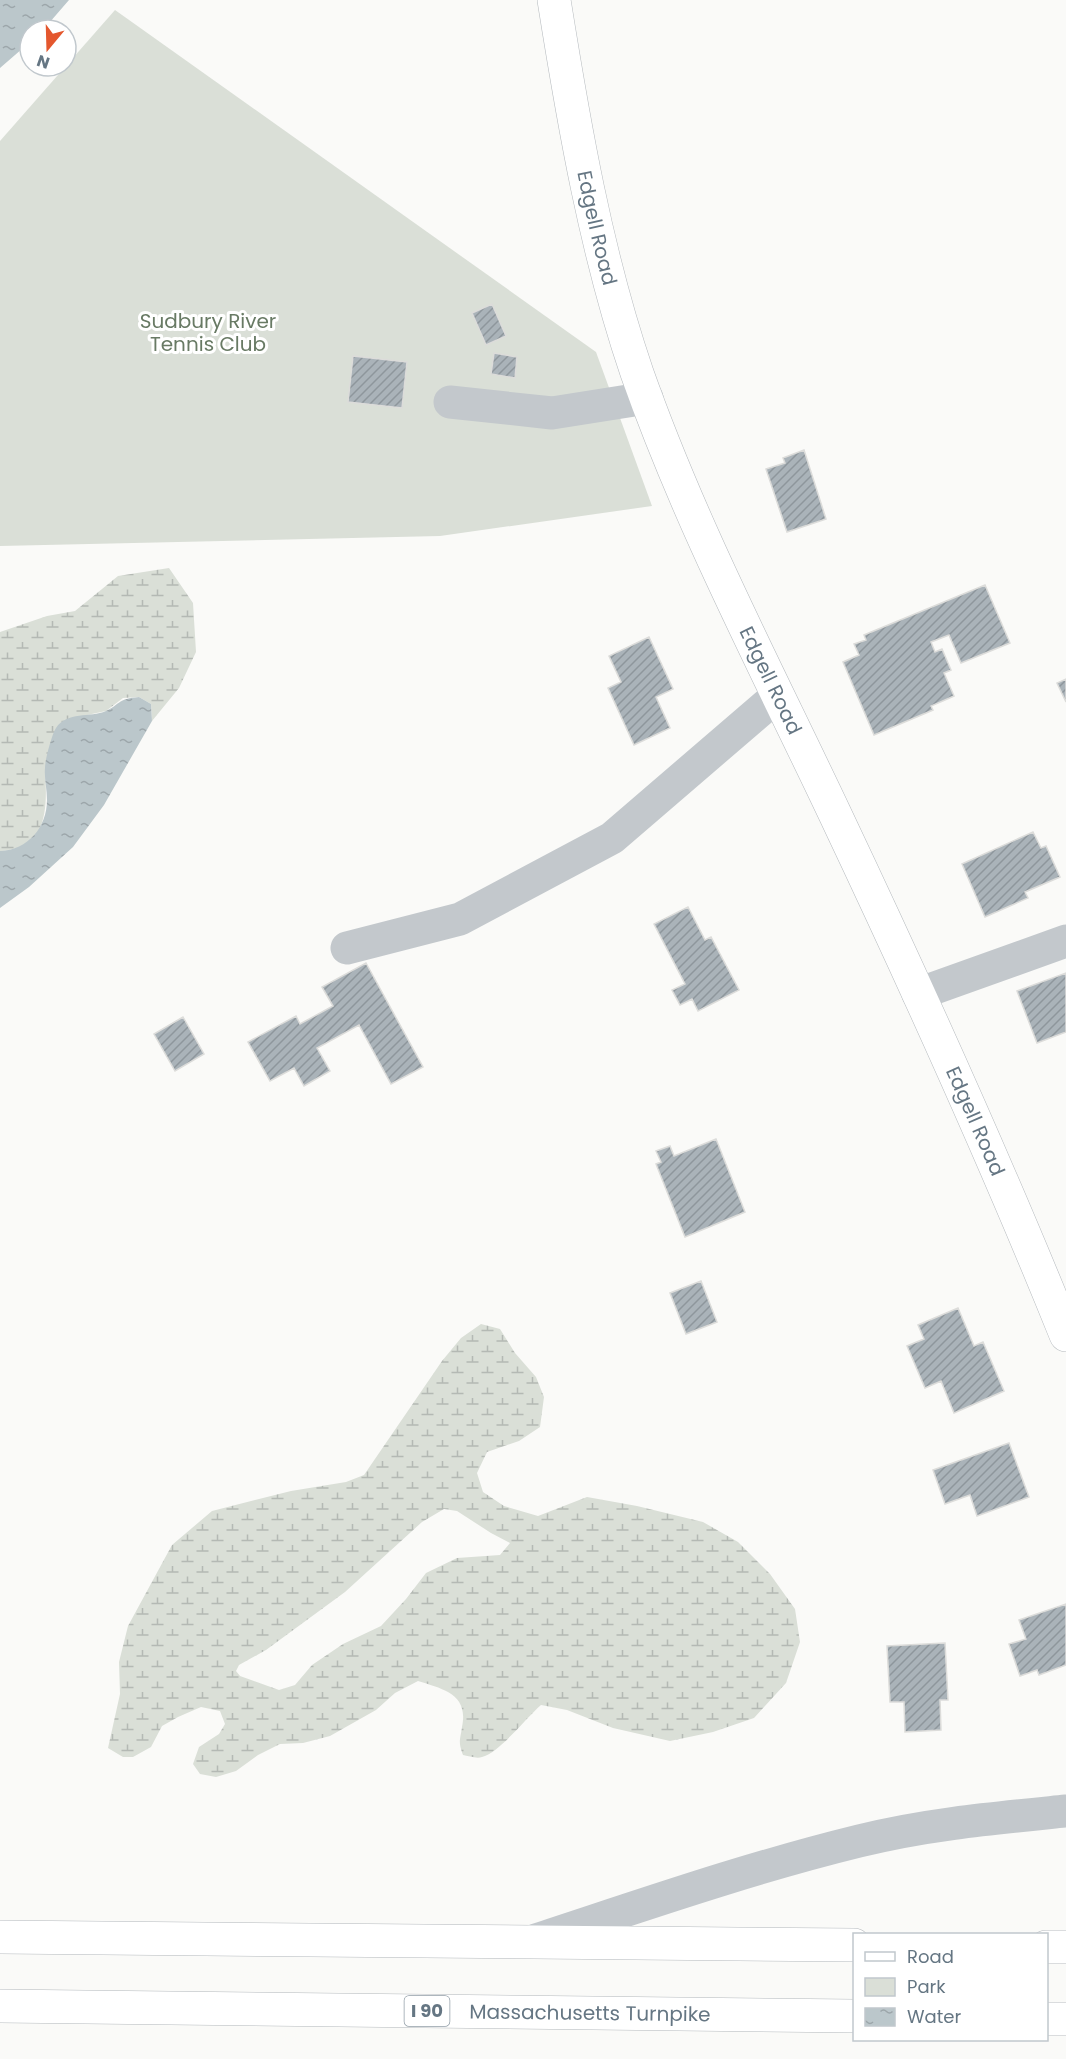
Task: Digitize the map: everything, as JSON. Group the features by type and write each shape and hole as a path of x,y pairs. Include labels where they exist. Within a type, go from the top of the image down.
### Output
{"main road":[{"name":"Edgell Road","path":"554,0 578,137 602,247 629,347 689,508 918,994 1032,1251 1066,1335"},
{"path":"0,1937 853,1945"},
{"path":"1048,1947 1066,1947"},
{"name":"Massachusetts Turnpike","path":"0,2007 853,2016"},
{"path":"1048,2019 1066,2019"}],"lane":[{"path":"450,402 552,413 647,398"},
{"path":"347,948 460,919 612,838 777,696"},
{"path":"918,994 1066,941"},
{"path":"525,1943 747,1872 860,1840 963,1821 1066,1812"}],"green space":[{"name":"Sudbury River Tennis Club","path":"115,10 596,352 652,506 440,536 0,546 0,141 55,78 78,78 78,52"},
{"path":"169,568 193,603 196,652 179,688 152,721 151,704 139,697 123,698 106,711 87,715 45,768 45,810 37,834 16,848 0,851 0,632 47,616 75,611 118,576"},
{"path":"481,1324 500,1329 515,1353 536,1377 544,1397 540,1427 519,1441 487,1452 477,1473 483,1492 504,1506 538,1516 587,1497 637,1506 703,1522 738,1542 770,1574 795,1609 800,1642 786,1683 754,1718 713,1732 670,1741 613,1728 567,1710 541,1705 489,1754 478,1758 463,1755 460,1741 463,1716 458,1700 445,1690 418,1681 395,1693 376,1710 330,1736 303,1743 280,1744 258,1755 236,1771 216,1777 200,1774 193,1764 199,1747 219,1734 225,1724 220,1711 201,1707 178,1717 162,1726 151,1747 133,1757 123,1757 108,1748 120,1694 119,1662 128,1626 172,1545 212,1511 291,1491 346,1482 364,1475 442,1361 461,1338","holes":["444,1509 457,1511 510,1543 500,1555 457,1558 426,1573 381,1626 343,1644 312,1665 295,1685 279,1690 240,1676 236,1671 239,1665 266,1650 345,1592 422,1522"]}],"water":[{"path":"0,0 69,0 53,18 18,18 18,52 0,68"},
{"path":"139,697 151,704 152,721 104,805 73,847 29,887 0,908 0,851 10,850 27,842 40,828 47,800 45,764 56,728 66,719 100,713 123,700"}],"building":[{"path":"492,304 506,336 486,345 472,313"},
{"path":"494,353 517,357 515,378 491,374"},
{"path":"353,356 407,362 402,408 348,402"},
{"path":"804,450 826,519 787,532 766,469 785,463 783,458"},
{"path":"985,585 1010,643 961,663 949,635 931,642 935,652 942,649 951,670 944,673 954,696 931,706 933,710 874,735 843,662 859,655 854,644 866,640 864,635"},
{"path":"649,637 673,689 656,697 670,728 634,745 608,688 621,682 609,656"},
{"path":"1066,679 1066,702 1057,683"},
{"path":"1033,832 1041,848 1046,846 1060,877 1025,892 1028,898 985,917 962,864"},
{"path":"688,907 705,940 711,937 739,990 698,1011 692,999 680,1005 672,990 685,984 654,924"},
{"path":"366,963 423,1067 391,1084 359,1025 317,1048 330,1071 304,1086 294,1068 270,1081 248,1042 296,1016 300,1024 333,1006 322,987"},
{"path":"1066,973 1066,1032 1037,1043 1017,991"},
{"path":"183,1017 204,1054 175,1071 154,1034"},
{"path":"716,1139 745,1212 685,1237 656,1164 661,1162 656,1151 670,1146 674,1156"},
{"path":"701,1281 717,1322 686,1334 670,1293"},
{"path":"958,1308 974,1346 983,1342 1004,1391 954,1413 941,1381 925,1388 907,1346 924,1339 918,1325"},
{"path":"1009,1443 1029,1497 977,1516 970,1495 945,1504 933,1470"},
{"path":"1066,1604 1066,1665 1039,1675 1037,1670 1020,1676 1009,1644 1026,1639 1019,1620"},
{"path":"945,1643 948,1700 940,1700 941,1730 905,1732 904,1702 890,1702 887,1646"}]}
